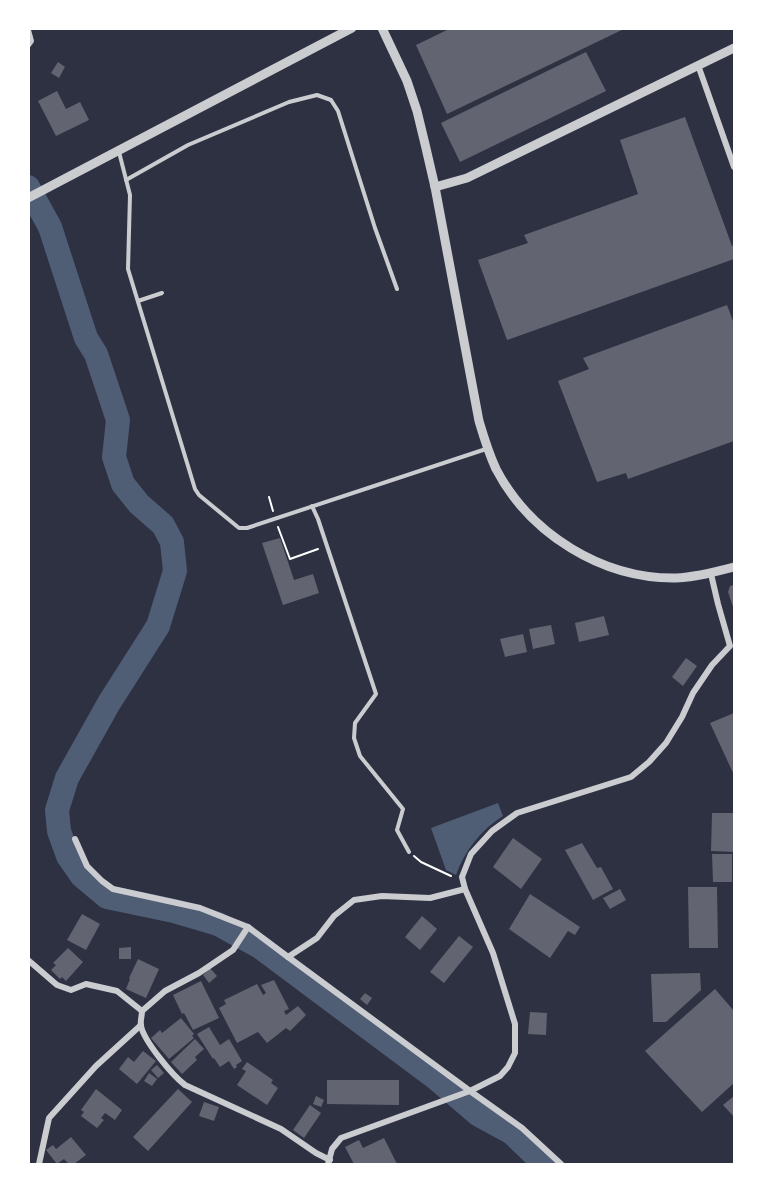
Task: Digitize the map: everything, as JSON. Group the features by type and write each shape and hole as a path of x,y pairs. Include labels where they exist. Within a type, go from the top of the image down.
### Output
{"street":[{"path":"28,198 352,28"},
{"path":"382,28 407,81 417,111 435,187 479,422 487,449 509,490 540,526 585,557 630,573 676,578 711,574 735,567"},
{"path":"28,30 31,41 28,45"},
{"path":"435,187 467,178 735,48"},
{"path":"698,64 735,167"},
{"path":"248,927 233,950 199,973 165,991 142,1011 141,1025 145,1037 174,1076 185,1084 281,1129 329,1162 332,1149 340,1138 444,1101 500,1076 515,1053 515,1024 493,953 465,889 462,877 471,854 492,831 517,813 631,777 666,743 693,693 712,665 730,645 711,574"},
{"path":"75,839 87,866 114,889 200,908 248,927 467,1092 522,1128 561,1164"},
{"path":"288,957 317,938 334,916 354,900 382,896 430,898 465,889"},
{"path":"28,960 57,985 71,990 86,984 117,991 142,1011"},
{"path":"39,1164 49,1118 96,1066 141,1025"}],"lane":[{"path":"126,180 188,145 289,102 317,95 331,100 338,111 397,289"},
{"path":"119,151 130,195 128,269 195,489 238,528 247,528 487,449"},
{"path":"138,301 162,293"},
{"path":"312,506 376,694 355,723 354,738 360,756 403,809 397,830 409,852"}],"path":[{"path":"269,497 290,559 327,546"},
{"path":"422,862 457,879"}],"water":[{"path":"498,803 503,816 475,841 456,875 446,870 431,828"}],"building":[{"path":"451,28 626,28 447,114 416,45"},
{"path":"586,52 606,91 460,162 441,123"},
{"path":"58,62 65,67 59,78 51,73"},
{"path":"57,91 66,109 80,102 89,120 56,136 38,101"},
{"path":"685,117 732,246 734,245 734,259 507,340 478,260 528,243 524,235 638,194 620,140"},
{"path":"727,305 734,320 734,441 628,479 626,473 597,482 558,381 589,369 583,358"},
{"path":"280,538 294,580 313,574 319,593 283,605 262,543"},
{"path":"734,585 734,610 728,592 730,586"},
{"path":"604,616 609,635 579,642 575,623"},
{"path":"551,625 555,644 533,649 529,629"},
{"path":"523,634 527,652 505,657 500,639"},
{"path":"686,658 697,666 683,686 672,677"},
{"path":"734,713 734,775 710,723"},
{"path":"712,813 733,813 734,852 711,851"},
{"path":"513,838 542,859 521,889 493,867"},
{"path":"582,843 597,868 601,867 613,889 593,900 565,850"},
{"path":"712,854 732,854 732,882 713,882"},
{"path":"688,887 717,887 718,948 689,948"},
{"path":"620,889 626,900 610,909 603,898"},
{"path":"530,894 580,927 575,935 568,931 550,958 509,929"},
{"path":"82,914 100,924 86,950 67,940"},
{"path":"422,916 437,929 420,950 405,937"},
{"path":"459,936 473,947 444,983 430,972"},
{"path":"131,947 131,959 119,959 119,948"},
{"path":"68,948 83,962 66,981 62,977 60,979 51,970 56,965 53,963"},
{"path":"138,959 159,969 146,998 126,989"},
{"path":"210,968 217,976 209,983 203,975"},
{"path":"700,973 701,990 666,1022 653,1022 651,974"},
{"path":"274,980 289,1009 284,1011 286,1015 298,1006 306,1015 290,1031 286,1028 267,1043 258,1032 237,1043 219,1008 226,1004 224,1000 257,984 263,995 266,993 261,985"},
{"path":"201,981 219,1018 193,1030 173,995"},
{"path":"715,989 734,1011 734,1083 702,1112 645,1051"},
{"path":"365,993 372,998 367,1005 360,999"},
{"path":"530,1012 547,1013 546,1035 528,1034"},
{"path":"181,1018 194,1034 192,1036 194,1038 169,1059 151,1038 160,1030 162,1033"},
{"path":"209,1027 220,1045 229,1039 242,1061 234,1069 229,1061 220,1067 197,1034"},
{"path":"195,1039 204,1049 195,1057 197,1060 182,1074 171,1062"},
{"path":"143,1051 156,1061 137,1084 119,1069 128,1057 134,1062"},
{"path":"247,1062 273,1080 271,1083 278,1088 267,1105 237,1085 246,1071 242,1069"},
{"path":"157,1065 164,1073 158,1078 151,1070"},
{"path":"149,1073 157,1079 152,1086 144,1081"},
{"path":"327,1080 399,1080 399,1105 327,1104"},
{"path":"96,1089 122,1110 115,1120 105,1113 101,1118 104,1120 97,1128 81,1116 84,1112 81,1110"},
{"path":"178,1089 192,1102 148,1151 133,1137"},
{"path":"316,1096 324,1100 321,1107 313,1104"},
{"path":"734,1096 734,1117 723,1105"},
{"path":"204,1102 219,1107 214,1121 199,1116"},
{"path":"310,1105 321,1113 304,1138 293,1130"},
{"path":"71,1137 86,1155 74,1164 69,1164 64,1159 57,1164 46,1150 53,1145 56,1149"},
{"path":"384,1138 397,1164 354,1164 345,1147 359,1140 363,1148"}],"waterway":[{"path":"28,187 50,227 86,338 96,354 118,420 114,457 123,484 139,504 163,525 172,542 175,571 158,626 109,703 67,778 57,810 59,831 68,856 82,876 107,897 174,911 218,924 260,947 438,1080 479,1115 512,1133 544,1164"}]}
